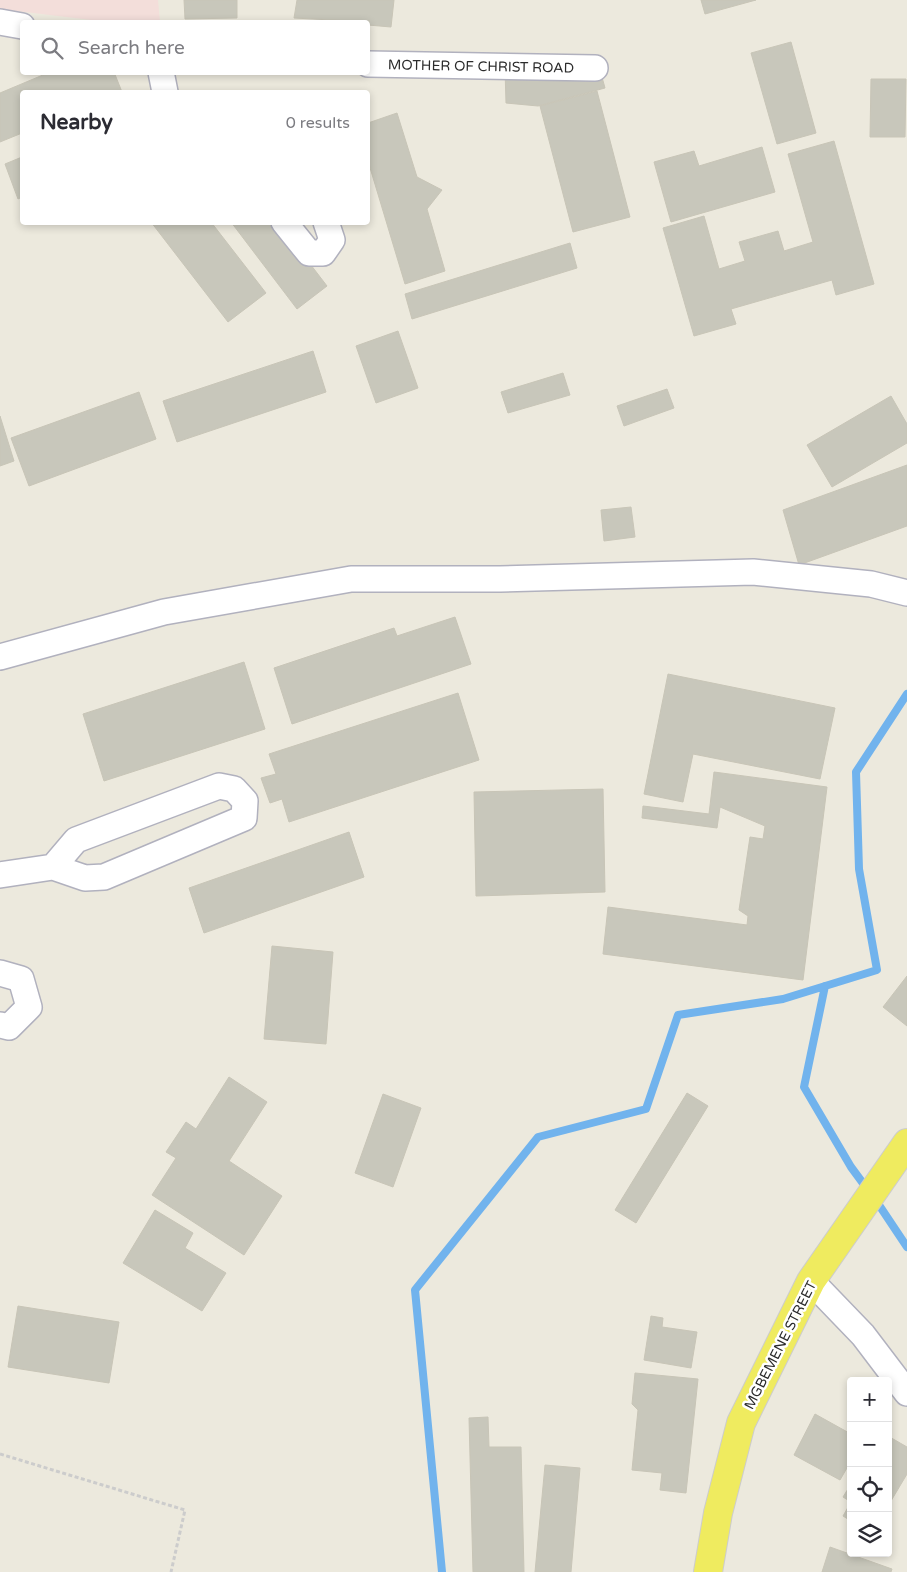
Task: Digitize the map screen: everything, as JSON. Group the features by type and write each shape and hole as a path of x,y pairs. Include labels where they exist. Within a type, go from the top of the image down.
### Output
{"main road":[{"name":"MGBEMENE STREET","path":"708,1572 718,1513 740,1422 811,1281 907,1143"}],"street":[{"path":"0,22 20,26"},
{"name":"MOTHER OF CHRIST ROAD","path":"370,64 595,68"},
{"path":"162,75 165,90"},
{"path":"286,225 309,253 323,253 332,240 327,225"},
{"path":"0,657 164,612 351,579 500,579 753,572 871,584 907,593"},
{"path":"0,875 53,867 85,878 104,877 244,818 245,801 234,789 219,786 76,840 53,867"},
{"path":"0,974 21,979 29,1007 8,1027 0,1025"},
{"path":"811,1281 863,1335 907,1393"}],"path":[{"path":"0,1454 185,1510 171,1572"}],"shaded area":[{"path":"0,0 158,0 160,20 91,20 0,9"}],"building":[{"path":"184,0 237,0 237,18 185,19"},
{"path":"297,0 394,0 391,27 370,25 370,20 294,18"},
{"path":"701,0 756,0 705,14"},
{"path":"791,42 816,133 777,144 751,53"},
{"path":"505,69 600,70 605,88 538,106 506,103"},
{"path":"43,75 115,75 121,90 20,90 20,134 0,142 0,93"},
{"path":"871,79 906,79 905,137 870,137"},
{"path":"597,91 630,217 573,232 540,106"},
{"path":"397,113 417,177 442,190 427,209 445,271 405,284 370,168 370,122"},
{"path":"834,141 874,284 836,295 832,280 731,309 736,324 694,336 663,228 704,216 719,269 745,261 739,242 778,231 784,251 813,242 788,154"},
{"path":"762,147 775,192 671,222 654,162 694,151 699,166"},
{"path":"20,158 20,198 18,199 5,164"},
{"path":"153,225 213,225 266,293 228,322"},
{"path":"233,225 280,225 327,286 297,309"},
{"path":"570,243 577,268 412,319 405,294"},
{"path":"398,331 418,388 376,403 356,346"},
{"path":"313,351 326,392 177,442 163,401"},
{"path":"563,373 570,395 508,413 501,392"},
{"path":"667,389 674,408 624,426 617,406"},
{"path":"139,392 156,439 29,486 11,438"},
{"path":"891,396 907,424 907,443 832,487 807,445"},
{"path":"0,416 14,461 0,466"},
{"path":"907,465 907,526 799,565 783,510"},
{"path":"631,507 635,537 604,541 601,510"},
{"path":"455,617 471,664 292,724 274,668 394,628 397,636"},
{"path":"244,662 265,729 104,781 83,714"},
{"path":"668,674 835,708 820,779 693,754 683,802 644,794"},
{"path":"458,693 479,760 289,822 282,799 270,803 261,778 276,774 269,754"},
{"path":"714,772 827,787 803,980 603,954 608,907 747,925 748,916 739,910 750,837 763,839 765,826 720,807 717,828 642,818 643,806 709,814"},
{"path":"603,789 605,892 476,896 474,792"},
{"path":"349,832 364,877 204,933 189,888"},
{"path":"272,946 333,952 326,1044 264,1039"},
{"path":"907,976 907,1026 883,1007"},
{"path":"229,1077 267,1102 229,1161 282,1196 244,1255 152,1195 176,1158 166,1152 186,1122 196,1129"},
{"path":"687,1093 708,1106 636,1223 615,1210"},
{"path":"383,1094 421,1108 393,1187 355,1173"},
{"path":"155,1210 193,1233 185,1248 226,1273 202,1311 123,1263"},
{"path":"18,1306 119,1322 109,1383 8,1367"},
{"path":"651,1316 663,1318 662,1327 697,1332 691,1368 644,1360"},
{"path":"635,1373 698,1379 686,1493 660,1490 662,1473 632,1470 638,1410 632,1404"},
{"path":"815,1414 847,1432 847,1468 840,1480 794,1455"},
{"path":"488,1417 489,1447 521,1447 524,1572 473,1572 469,1418"},
{"path":"892,1438 907,1447 907,1474 892,1499"},
{"path":"545,1465 580,1468 571,1572 535,1572"},
{"path":"847,1490 847,1500 843,1497"},
{"path":"847,1509 847,1518 843,1516"},
{"path":"830,1547 847,1553 847,1557 858,1557 892,1569 891,1572 822,1572"}],"waterway":[{"path":"442,1572 415,1290 538,1137 646,1109 678,1015 783,999 877,970 859,869 856,772 907,694"},
{"path":"825,986 804,1087 851,1167 868,1190"},
{"path":"875,1199 907,1247"}]}
